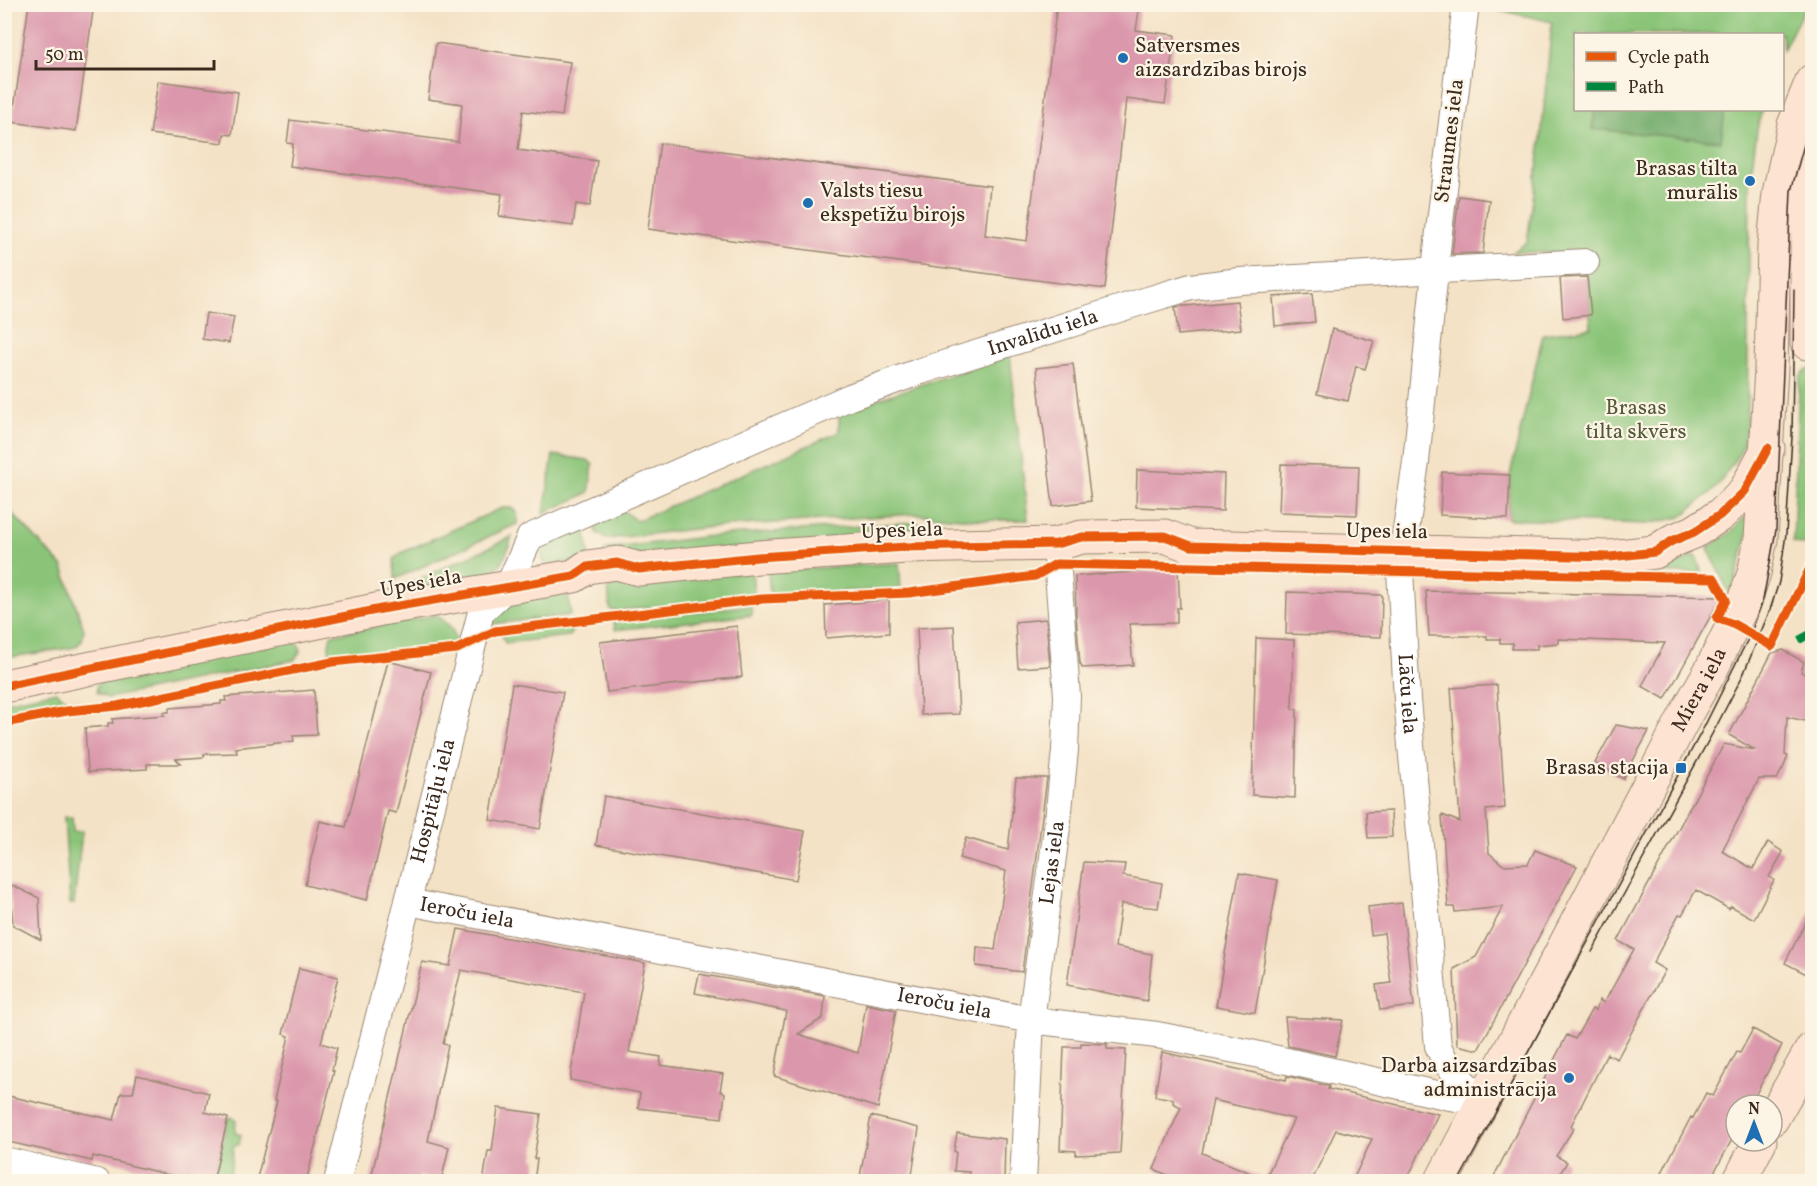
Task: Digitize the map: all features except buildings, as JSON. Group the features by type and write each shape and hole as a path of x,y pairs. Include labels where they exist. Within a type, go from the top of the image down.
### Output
{"street":[{"name":"Straumes iela","path":"1436,270 1465,12"},
{"name":"Miera iela","path":"1441,1182 1711,670 1744,600 1754,573 1761,539 1768,448 1774,244 1779,192 1794,125 1812,81"},
{"path":"1771,368 1784,351 1793,344 1810,344 1807,250 1812,174"},
{"name":"Invalīdu iela","path":"530,537 850,397 921,371 1191,287 1240,281 1587,262"},
{"name":"Lāču iela","path":"1436,270 1416,462 1402,550 1400,597 1438,1046 1446,1063 1482,1102"},
{"name":"Upes iela","path":"4,686 381,609 574,576 587,567 617,563 639,569 758,557 895,548 1056,544 1082,537 1165,536 1191,546 1610,557 1654,552 1694,532 1720,514 1745,491 1768,448"},
{"name":"Hospitāļu iela","path":"337,1182 481,612 508,587 530,537"},
{"name":"Lejas iela","path":"1023,1182 1031,1020 1058,820 1065,750 1067,696 1056,544"},
{"name":"Ieroču iela","path":"408,902 1031,1020 1157,1035 1482,1102"},
{"path":"1784,1098 1812,1049"},
{"path":"1739,1182 1754,1153"},
{"path":"4,1160 97,1182"}],"green space":[{"name":"Brasas tilta skvērs","path":"1478,5 1806,5 1784,48 1784,33 1574,33 1574,111 1762,111 1750,181 1747,426 1741,451 1717,487 1681,517 1647,524 1508,519 1510,475 1543,334 1591,328 1586,253 1513,252 1527,242 1540,148 1552,22"},
{"path":"1595,111 1725,111 1721,141 1592,129"},
{"path":"1010,355 1028,520 984,520 915,514 712,527 606,539 597,533 595,522 623,510 636,521 839,432 839,412"},
{"path":"1812,369 1812,544 1804,545 1793,542 1799,383 1803,373"},
{"path":"553,455 588,460 593,465 589,493 544,513"},
{"path":"5,506 63,567 84,630 82,640 76,647 5,658"},
{"path":"502,508 512,508 517,513 517,524 395,579 394,559 401,553"},
{"path":"1754,512 1731,597 1708,548 1730,533 1747,515"},
{"path":"935,523 966,529 966,532 601,559 606,549 712,536"},
{"path":"585,527 590,560 548,565 543,562 541,548 546,542"},
{"path":"512,537 502,562 490,574 400,588"},
{"path":"1696,556 1702,574 1648,572 1651,569 1679,563"},
{"path":"899,563 901,589 770,595 768,571"},
{"path":"752,571 754,596 614,611 610,609 608,587"},
{"path":"564,593 568,596 571,615 491,624 498,609 507,602"},
{"path":"751,605 752,615 615,630 614,621"},
{"path":"436,615 450,627 456,644 330,657 331,635"},
{"path":"568,624 573,630 569,636 505,643 502,636 506,633"},
{"path":"291,640 298,644 301,650 294,660 108,698 97,692 97,685 102,680"},
{"path":"56,691 67,700 67,706 5,718 5,702"},
{"path":"64,817 72,817 73,832 82,831 74,904 70,904"},
{"path":"232,1117 236,1121 235,1133 241,1135 239,1145 234,1145 229,1181 213,1182 228,1118"}],"tram line":[{"path":"1458,1182 1704,727 1751,633 1763,600 1776,530 1791,191 1812,116"},
{"path":"1592,952 1743,675 1779,582 1786,534 1792,437 1794,290"}],"marked path":[{"path":"1799,640 1812,633"}],"cycle path":[{"path":"4,686 381,609 574,576 587,567 617,563 639,569 758,557 906,547 1056,544 1082,537 1165,536 1191,546 1610,557 1655,552 1672,541 1694,532 1720,515 1745,491 1768,448"},
{"path":"4,723 67,711 117,706 332,662 457,649 495,631 762,599 909,593 1035,576 1056,564 1714,578 1726,600 1717,618 1733,624 1772,646 1812,564"}],"place":[{"name":"Satversmes aizsardzības birojs","path":"1123,58"},
{"name":"Brasas tilta murālis","path":"1750,181"},
{"name":"Valsts tiesu ekspetīžu birojs","path":"808,203"},
{"name":"Brasas stacija","path":"1681,768"},
{"name":"Darba aizsardzības administrācija","path":"1569,1078"}]}
